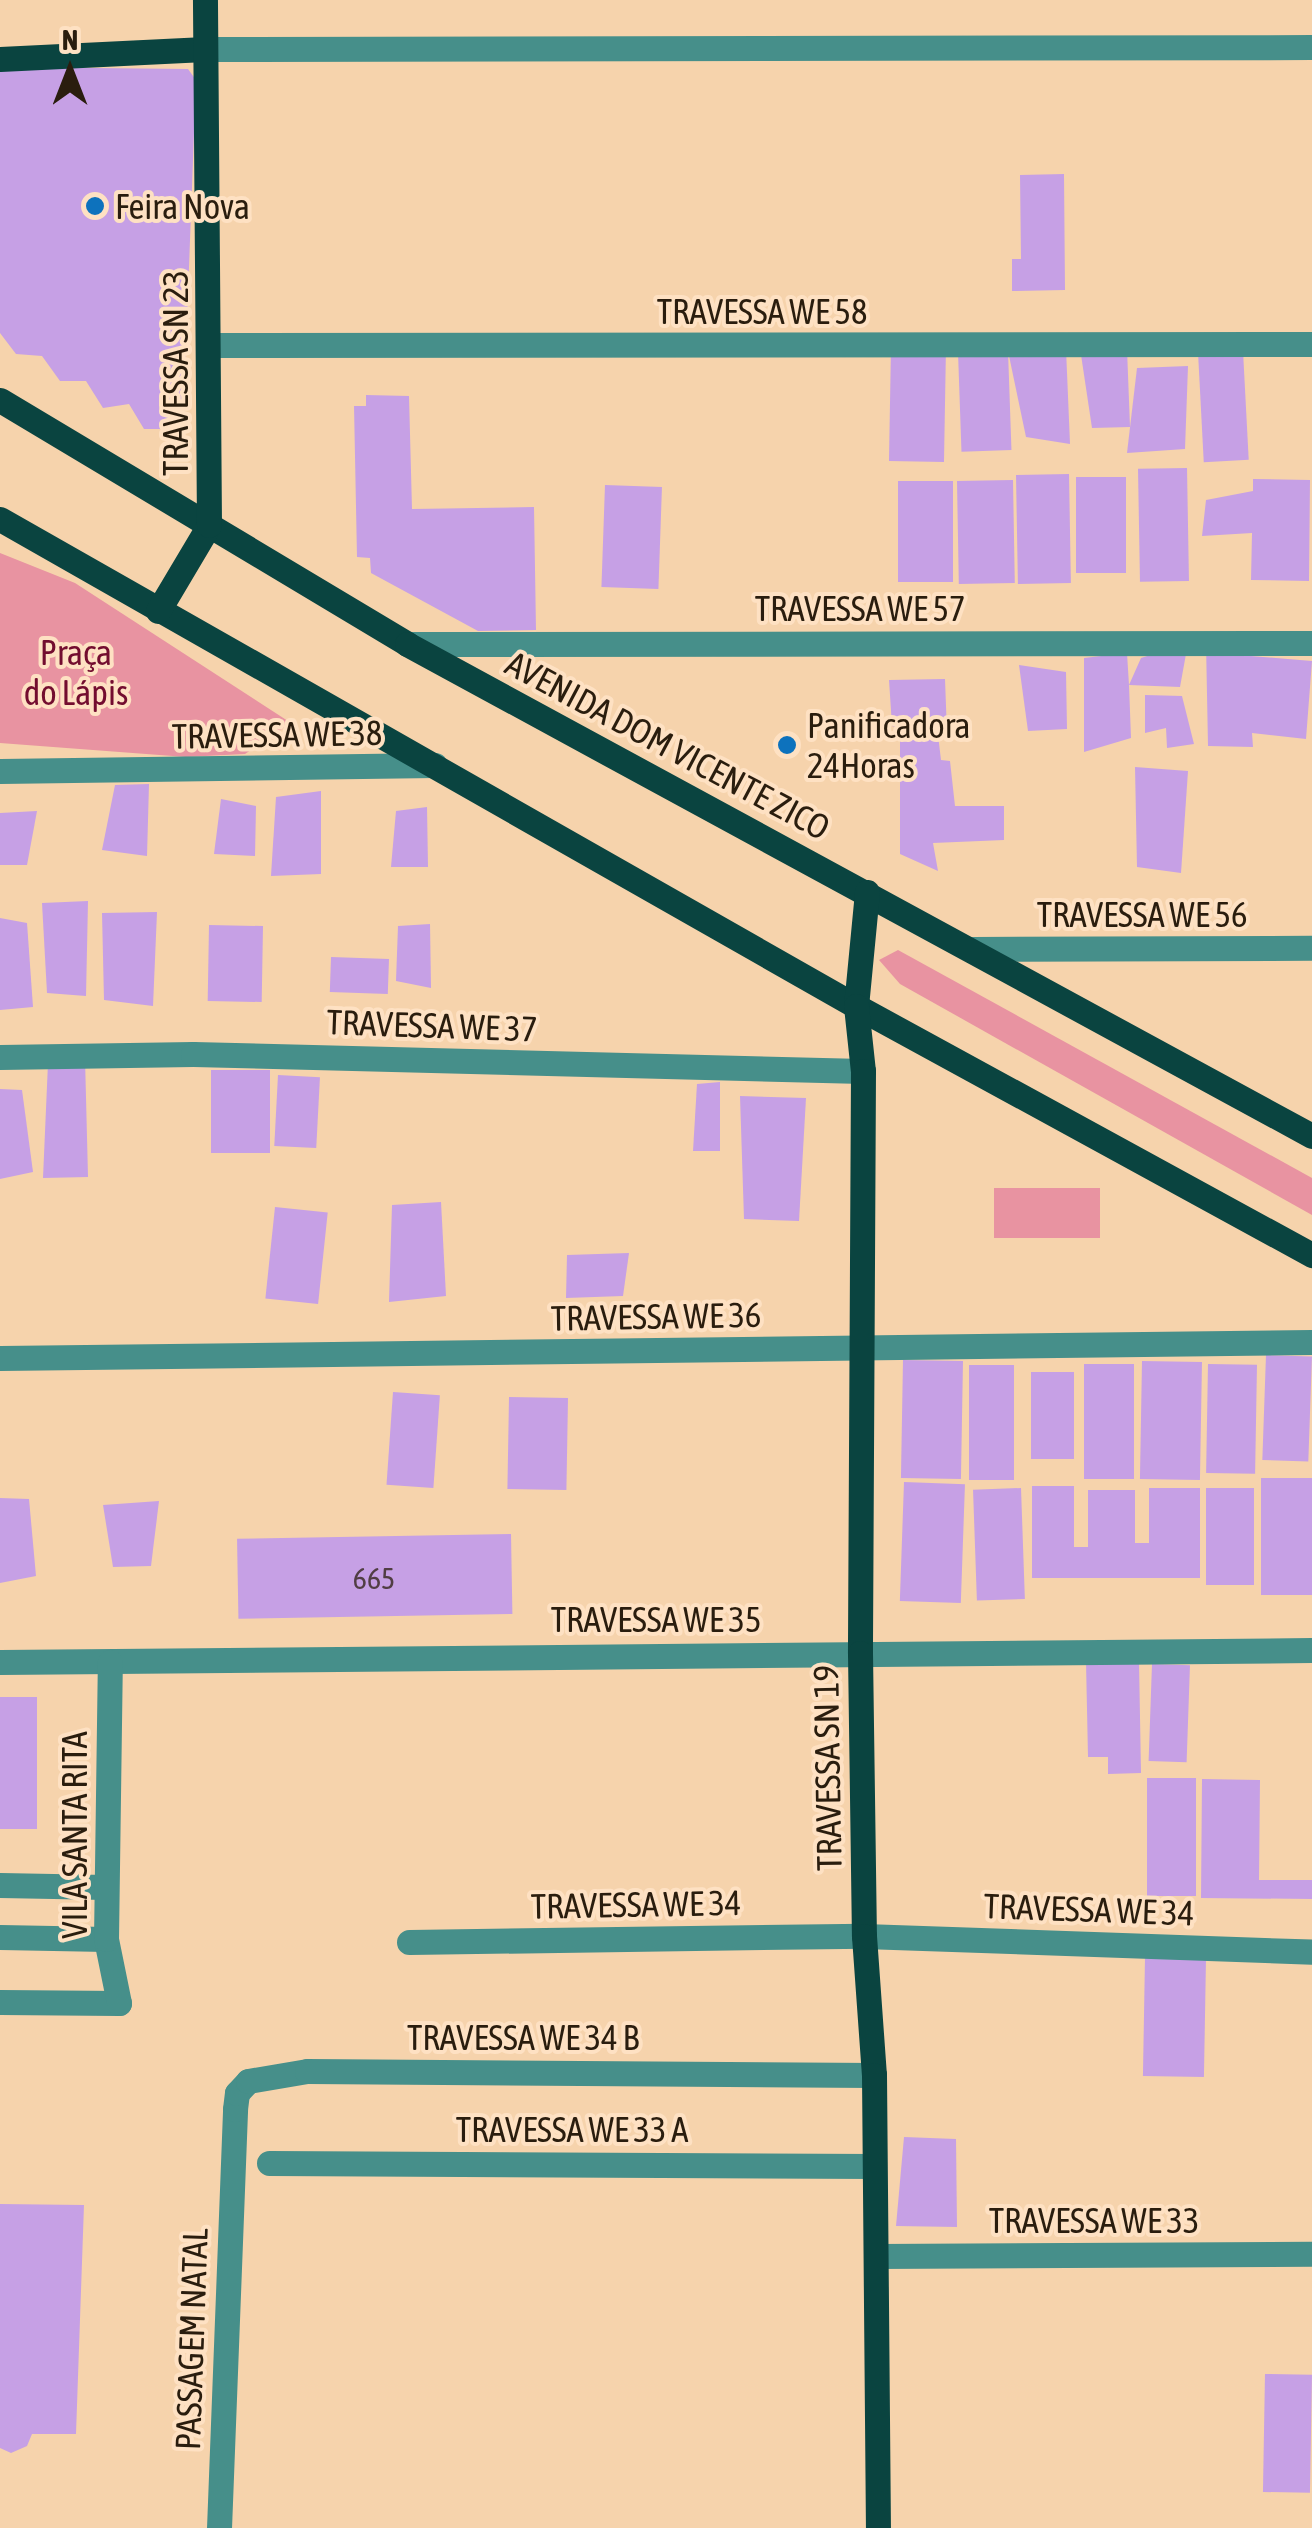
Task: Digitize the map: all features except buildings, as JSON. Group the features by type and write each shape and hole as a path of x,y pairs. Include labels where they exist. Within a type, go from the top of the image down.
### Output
{"main road":[{"name":"TRAVESSA SN 23","path":"158,611 210,526 212,344 205,0"},
{"path":"0,59 206,49"},
{"name":"AVENIDA DOM VICENTE ZICO","path":"0,400 407,644 1312,1136"},
{"path":"0,519 856,1006 1312,1255"},
{"name":"TRAVESSA SN 19","path":"867,892 856,1006 863,1071 860,1653 864,1936 874,2075 878,2528"}],"street":[{"path":"206,49 1312,47"},
{"name":"TRAVESSA WE 58","path":"212,344 1312,344"},
{"name":"TRAVESSA WE 57","path":"407,644 1312,643"},
{"name":"TRAVESSA WE 38","path":"0,771 435,766"},
{"name":"TRAVESSA WE 56","path":"972,949 1312,948"},
{"name":"TRAVESSA WE 37","path":"0,1056 193,1054 863,1071"},
{"name":"TRAVESSA WE 36","path":"0,1358 1312,1342"},
{"name":"TRAVESSA WE 35","path":"0,1662 1312,1650"},
{"name":"VILA SANTA RITA","path":"0,2002 116,2004 106,1939 110,1662"},
{"path":"0,1886 106,1887"},
{"path":"0,1936 106,1939"},
{"name":"TRAVESSA WE 34","path":"409,1942 864,1936 1312,1952"},
{"name":"TRAVESSA WE 34 B","path":"233,2152 237,2092 266,2073 874,2075"},
{"name":"PASSAGEM NATAL","path":"220,2528 233,2152"},
{"name":"TRAVESSA WE 33 A","path":"269,2163 874,2166"},
{"name":"TRAVESSA WE 33","path":"876,2256 1312,2254"}],"green space":[{"name":"Praça do Lápis","path":"0,553 75,583 291,723 245,754 186,757 0,743"},
{"path":"898,950 1312,1178 1312,1215 900,984 879,960"},
{"path":"994,1188 1100,1188 1100,1238 994,1238"}],"place":[{"name":"Feira Nova","path":"95,206"},
{"name":"Panificadora 24Horas","path":"787,745"}]}
